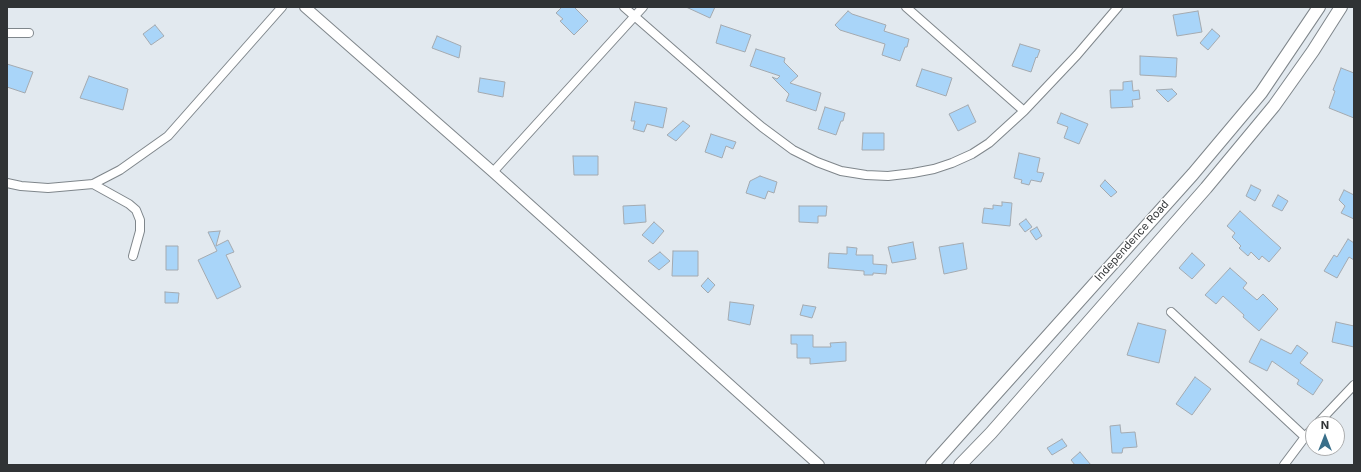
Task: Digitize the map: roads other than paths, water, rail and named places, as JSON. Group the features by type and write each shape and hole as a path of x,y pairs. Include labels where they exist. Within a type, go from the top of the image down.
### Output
{"main road":[{"name":"Independence Road","path":"936,464 1193,174 1261,93 1319,7"},
{"name":"Independence Road","path":"960,465 991,433 1206,188 1274,106 1313,51 1341,7"}],"street":[{"path":"7,183 21,186 48,188 93,184 120,170 168,136 282,7"},
{"path":"305,7 493,172 819,465"},
{"path":"624,7 762,127 793,150 817,162 842,171 866,175 888,176 913,174 946,165 972,154 989,143 1024,111 1077,55 1118,7"},
{"path":"493,172 643,7"},
{"path":"906,7 1024,111"},
{"path":"7,34 29,33"},
{"path":"93,184 129,204 136,210 140,220 140,231 133,256"},
{"path":"1171,312 1305,436 1284,465"},
{"path":"1325,416 1354,385"}]}
